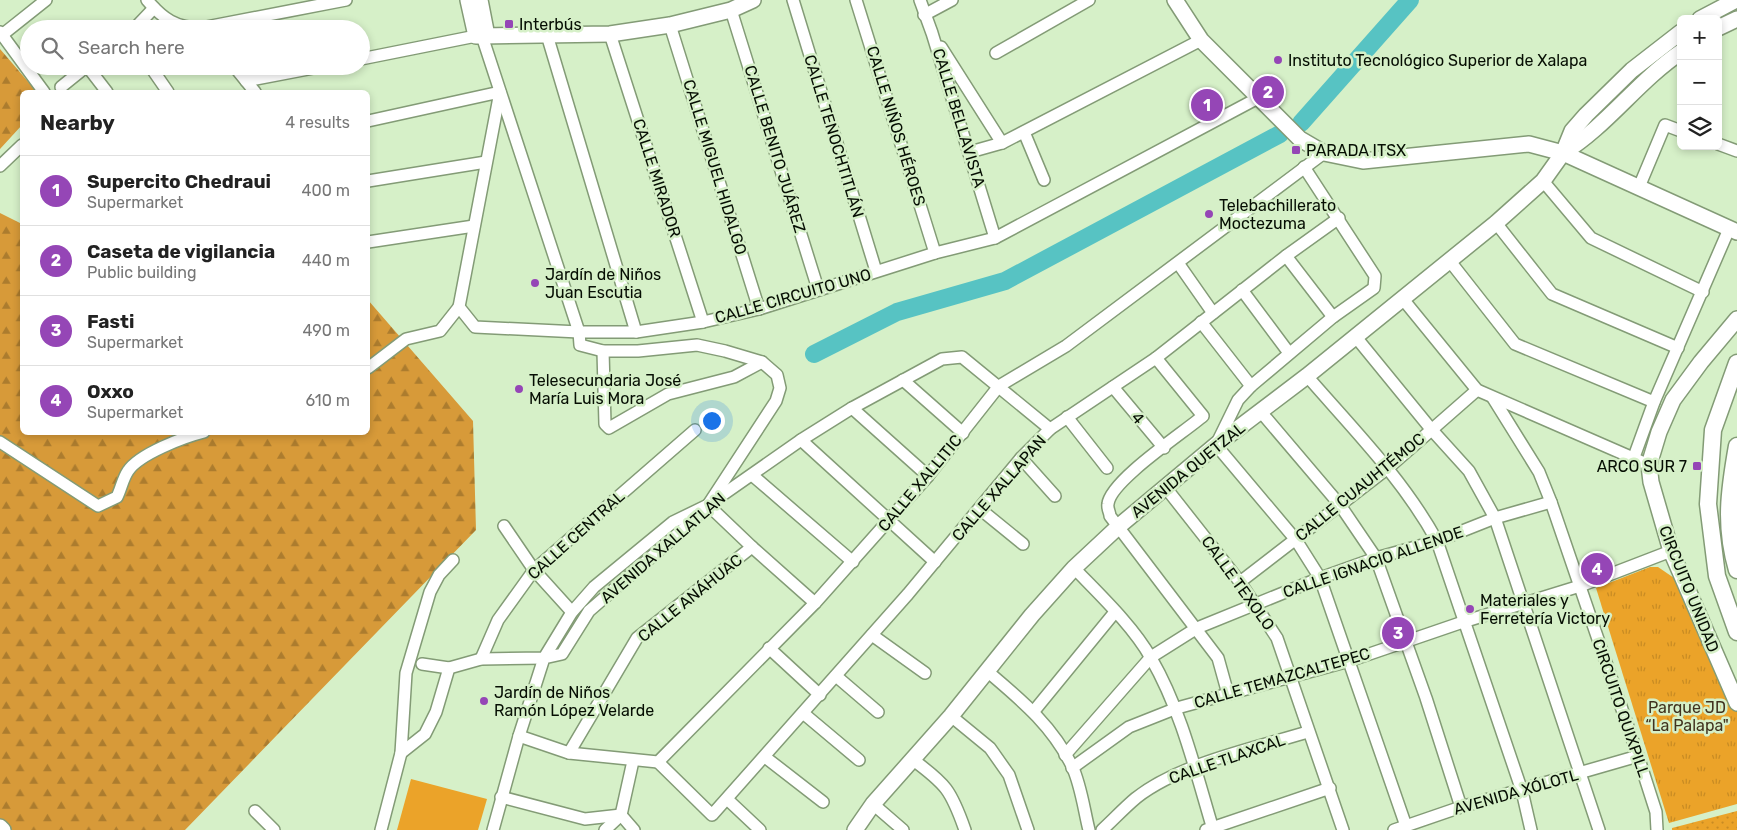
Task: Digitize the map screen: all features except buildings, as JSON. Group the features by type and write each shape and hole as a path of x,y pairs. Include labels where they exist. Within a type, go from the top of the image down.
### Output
{"main road":[{"path":"1737,363 1713,430 1708,504 1717,576 1737,632"},
{"path":"1737,446 1728,498 1731,551 1737,570"}],"street":[{"path":"20,60 1,34 46,0"},
{"path":"243,20 346,0"},
{"path":"468,0 482,36 579,332 580,345 603,350 638,351 697,346 762,362 777,375 780,388 776,401 708,505 673,522 594,587 572,612 544,658 519,736 493,830"},
{"path":"480,0 482,36"},
{"path":"370,57 482,36 610,34 670,25 731,10 753,0"},
{"name":"CALLE TENOCHTITLÁN","path":"793,0 876,271"},
{"name":"CALLE NIÑOS HÉROES","path":"856,0 935,253"},
{"name":"CALLE BELLAVISTA","path":"920,0 970,152 995,238"},
{"path":"924,16 952,0"},
{"path":"996,54 1089,0"},
{"path":"1174,0 1201,40 1300,139 1324,153 1363,161 1529,144 1563,153 1733,231 1703,292 1654,402 1634,457"},
{"path":"1708,15 1736,0"},
{"path":"140,20 150,4 169,20"},
{"name":"CALLE BENITO JUÁREZ","path":"731,10 818,289"},
{"path":"1722,26 1737,18"},
{"name":"CALLE MIGUEL HIDALGO","path":"670,25 759,309"},
{"path":"932,33 1002,143"},
{"name":"CALLE MIRADOR","path":"610,34 704,322"},
{"path":"547,35 636,332"},
{"path":"1563,153 1572,131 1586,115 1632,70 1677,35"},
{"path":"970,152 1002,143 1201,40"},
{"path":"1563,153 1583,141 1643,81 1677,55"},
{"path":"31,75 43,90"},
{"path":"61,87 76,75"},
{"path":"94,75 105,90"},
{"path":"156,75 167,90"},
{"path":"241,75 253,90"},
{"path":"246,81 277,75"},
{"path":"370,121 500,92"},
{"path":"370,366 406,339 440,330 459,307 500,92"},
{"name":"CALLE CIRCUITO UNO","path":"459,307 475,327 579,332 636,332 704,322 759,309 935,253 995,238 1258,98"},
{"path":"1638,186 1665,125 1677,130"},
{"path":"1024,132 1044,180"},
{"path":"1722,145 1737,151"},
{"path":"0,166 20,152"},
{"name":"CALLE XALLITIC","path":"658,762 769,648 816,603 928,476 999,386 1066,346 1324,153"},
{"name":"AVENIDA QUETZAL","path":"854,830 873,804 951,716 1032,615 1074,568 1119,526 1216,445 1307,376 1496,223 1543,181 1563,153"},
{"path":"370,181 486,162"},
{"path":"1304,167 1368,263 1375,276 1374,288 1333,317 1251,386 1238,400 1216,445 1296,540 1320,578 1406,826"},
{"path":"1543,181 1591,238 1703,292"},
{"name":"CALLE XALLAPAN","path":"658,762 712,815 872,635 1021,458 1050,429 1156,358 1286,256 1339,218"},
{"path":"1496,223 1552,294 1678,348"},
{"path":"370,242 474,226"},
{"path":"1286,256 1333,317"},
{"path":"1449,260 1515,344 1654,402"},
{"path":"1178,263 1213,313"},
{"path":"1242,290 1289,353"},
{"path":"1402,298 1477,390 1649,465"},
{"name":"CIRCUITO UNIDAD","path":"1737,319 1700,362 1673,400 1659,432 1649,465 1651,482 1671,551 1737,703"},
{"path":"1200,322 1251,386"},
{"path":"1355,336 1431,429 1469,471 1495,518 1599,830"},
{"path":"603,350 605,424 609,428 668,394 734,377 762,362"},
{"name":"AVENIDA XALLATLAN","path":"544,658 562,654 589,611 687,526 708,505 801,440 852,408 942,360 962,356 999,386"},
{"path":"1156,358 1203,416 1164,448 1131,471 1114,490 1108,505 1110,516 1218,658 1228,694"},
{"path":"1307,376 1388,468 1421,512 1437,541 1522,791 1531,830"},
{"path":"903,380 963,432"},
{"path":"999,386 1050,429"},
{"name":"4","path":"1113,387 1164,448"},
{"name":"CALLE CUAUHTÉMOC","path":"1240,582 1388,468 1477,390"},
{"name":"CIRCUITO QUIXPILL","path":"1493,398 1539,472 1551,502 1638,756 1656,812 1657,830"},
{"path":"852,408 928,476"},
{"path":"1261,412 1340,505 1376,558 1462,807"},
{"path":"1067,417 1107,468"},
{"name":"CALLE CENTRAL","path":"481,659 498,620 534,570 695,430"},
{"path":"0,442 98,506 118,497 128,470 158,449 192,435"},
{"path":"801,440 935,562"},
{"path":"1021,458 1055,496"},
{"path":"752,475 853,562"},
{"name":"CALLE TEXOLO","path":"1166,488 1256,603 1277,638 1343,830"},
{"name":"CALLE IGNACIO ALLENDE","path":"1197,628 1256,603 1376,558 1437,541 1495,518 1551,502"},
{"path":"708,505 752,547 816,603"},
{"path":"980,509 1023,544"},
{"path":"504,526 534,570 572,612"},
{"name":"CALLE ANÁHUAC","path":"569,753 637,638 752,547"},
{"name":"CALLE TEMAZCALTEPEC","path":"1072,768 1129,727 1177,708 1289,676 1350,661 1463,622 1580,586 1671,551"},
{"path":"381,830 401,753 406,673 430,592 439,575 453,560"},
{"path":"1074,568 1115,612 1151,656 1177,708 1209,828 1330,788"},
{"path":"583,599 589,611"},
{"path":"1034,711 1115,612"},
{"path":"1065,755 1151,656 1197,628"},
{"path":"872,635 925,673"},
{"path":"769,648 820,695"},
{"path":"422,664 449,668 481,659 544,658"},
{"path":"401,753 425,734 436,712 449,668"},
{"path":"987,671 1034,711 1065,755 1072,768 1089,830"},
{"path":"836,676 878,712"},
{"path":"803,714 859,760"},
{"path":"951,716 990,748 1009,775 1028,830"},
{"name":"CALLE TLAXCAL","path":"1102,830 1136,798 1167,778 1194,767 1308,732"},
{"path":"519,736 569,753 632,761 658,762"},
{"name":"AVENIDA XÓLOTL","path":"1394,830 1462,807 1638,756"},
{"path":"764,757 823,802"},
{"path":"912,759 940,780 954,798 965,830"},
{"path":"605,830 620,815 632,761"},
{"path":"501,797 585,819 620,815"},
{"path":"727,799 760,830"},
{"path":"873,804 903,830"},
{"path":"255,811 274,830"},
{"path":"620,815 634,830"},
{"path":"0,827 3,830"}],"green space":[{"path":"0,49 20,72 20,75 22,75 35,90 20,90 20,127 0,149"},
{"path":"0,213 20,223 20,435 370,435 370,302 473,421 476,530 185,830 0,830"},
{"name":"Parque JD “La Palapa\"","path":"1650,567 1658,567 1677,580 1737,704 1737,804 1669,823 1596,588"},
{"path":"411,779 487,799 478,830 397,830"},
{"path":"1737,811 1737,830 1672,830 1672,828"}],"waterway":[{"path":"1301,123 1410,0"},
{"path":"814,354 897,312 1005,281 1280,134"}],"place":[{"name":"Interbús","path":"509,24"},
{"name":"Instituto Tecnológico Superior de Xalapa","path":"1278,60"},
{"name":"Caseta de vigilancia","path":"1268,92"},
{"name":"Supercito Chedraui","path":"1207,105"},
{"name":"PARADA ITSX","path":"1296,150"},
{"name":"Telebachillerato Moctezuma","path":"1209,214"},
{"name":"Jardín de Niños Juan Escutia","path":"535,283"},
{"name":"Telesecundaria José María Luis Mora","path":"519,389"},
{"name":"ARCO SUR 7","path":"1697,466"},
{"name":"Oxxo","path":"1597,569"},
{"name":"Materiales y Ferretería Victory","path":"1470,609"},
{"name":"Fasti","path":"1398,633"},
{"name":"Jardín de Niños Ramón López Velarde","path":"484,701"}]}
